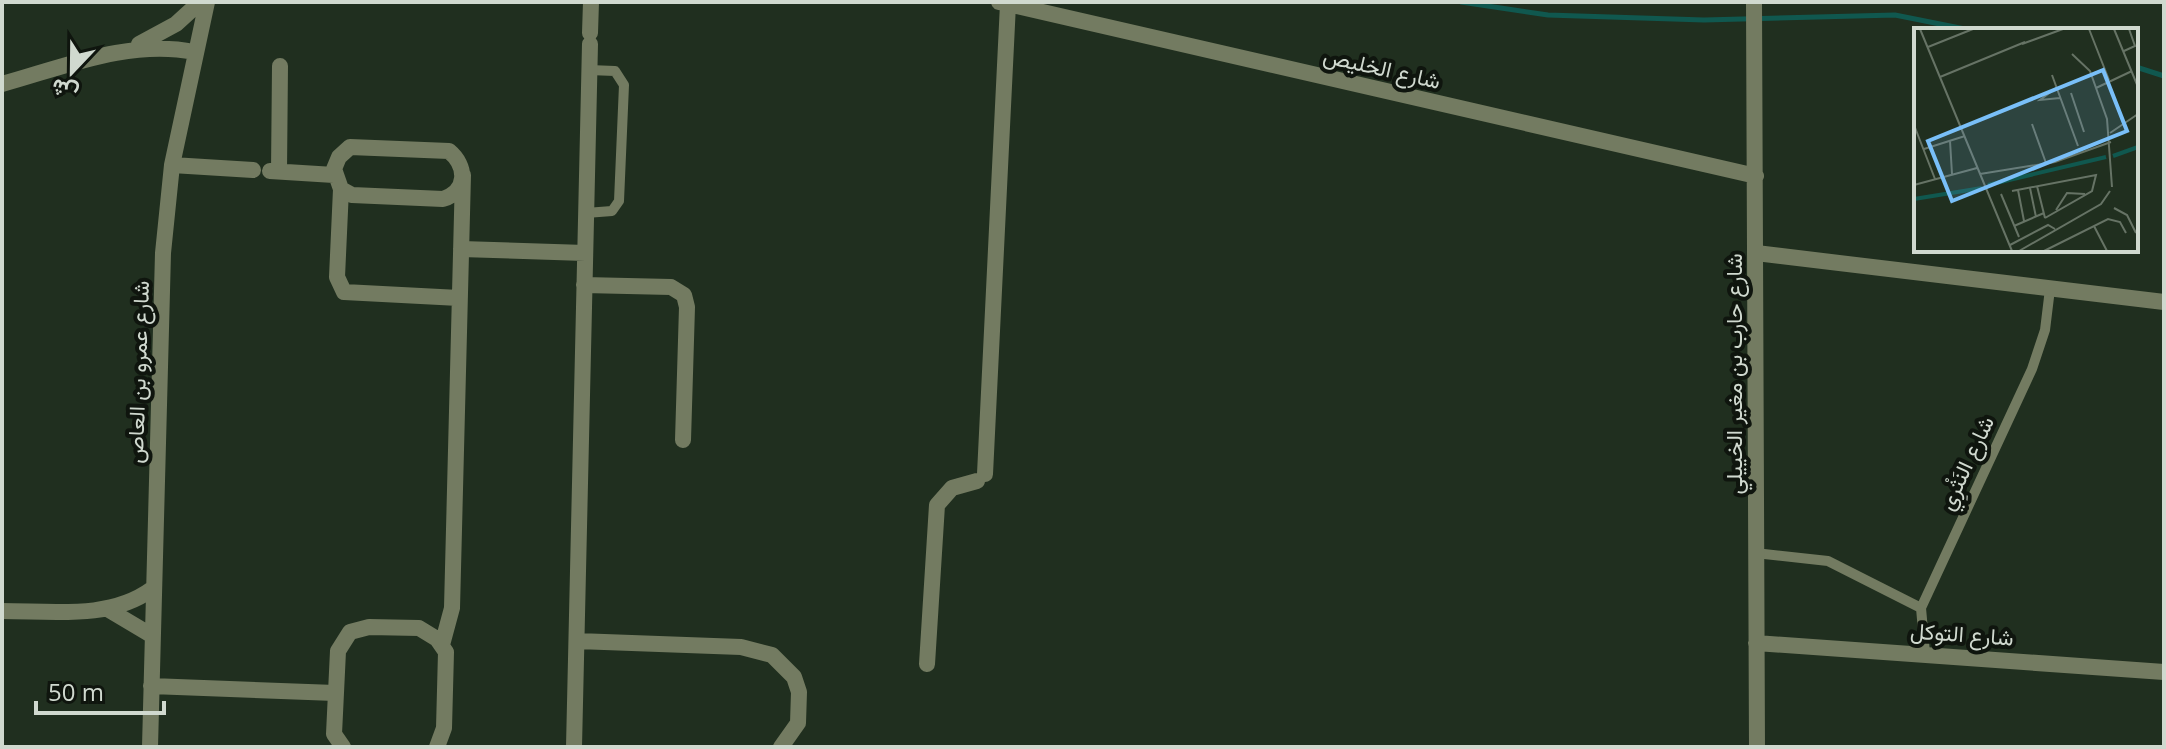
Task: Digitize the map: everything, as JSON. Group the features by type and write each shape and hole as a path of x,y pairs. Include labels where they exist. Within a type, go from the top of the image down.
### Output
{"street":[{"path":"2,84 115,53 156,37 200,2"},
{"name":"شارع عمرو بن العاص","path":"150,747 163,253 172,165 207,2"},
{"path":"574,747 591,2"},
{"name":"شارع حارب بن مغير الخييلي","path":"1754,2 1757,747"},
{"path":"927,664 937,505 952,488 981,478 1003,3"},
{"name":"شارع الخليص","path":"1003,3 1756,176"},
{"path":"115,53 147,48 194,52"},
{"path":"267,171 280,66"},
{"path":"442,645 452,608 463,175 460,162 449,151 350,147 339,157 337,277 344,292 354,295 459,298"},
{"path":"172,165 267,171 338,182 352,195 443,199 459,188 463,175"},
{"path":"461,249 585,253"},
{"path":"1756,253 2164,302"},
{"path":"584,285 671,287 684,295 687,307 683,440"},
{"path":"2,611 109,610 132,602 152,589"},
{"path":"109,610 151,635"},
{"path":"343,747 334,734 338,651 345,637 356,629 419,628 442,645 447,659 444,728 437,747"},
{"path":"577,641 741,647 772,655 794,677 799,692 798,723 781,747"},
{"name":"شارع التوكل","path":"1756,643 2164,672"},
{"path":"151,686 335,693"}],"lane":[{"path":"586,213 612,211 619,201 624,85 615,71 589,70"},
{"name":"شارع النَثْرِي","path":"1925,653 1921,608 2032,369 2045,330 2050,289"},
{"path":"1755,553 1820,558 1921,608"}],"waterway":[{"path":"1461,2 1548,15 1704,20 1895,15 1960,28"},
{"path":"2138,68 2164,76"}]}
